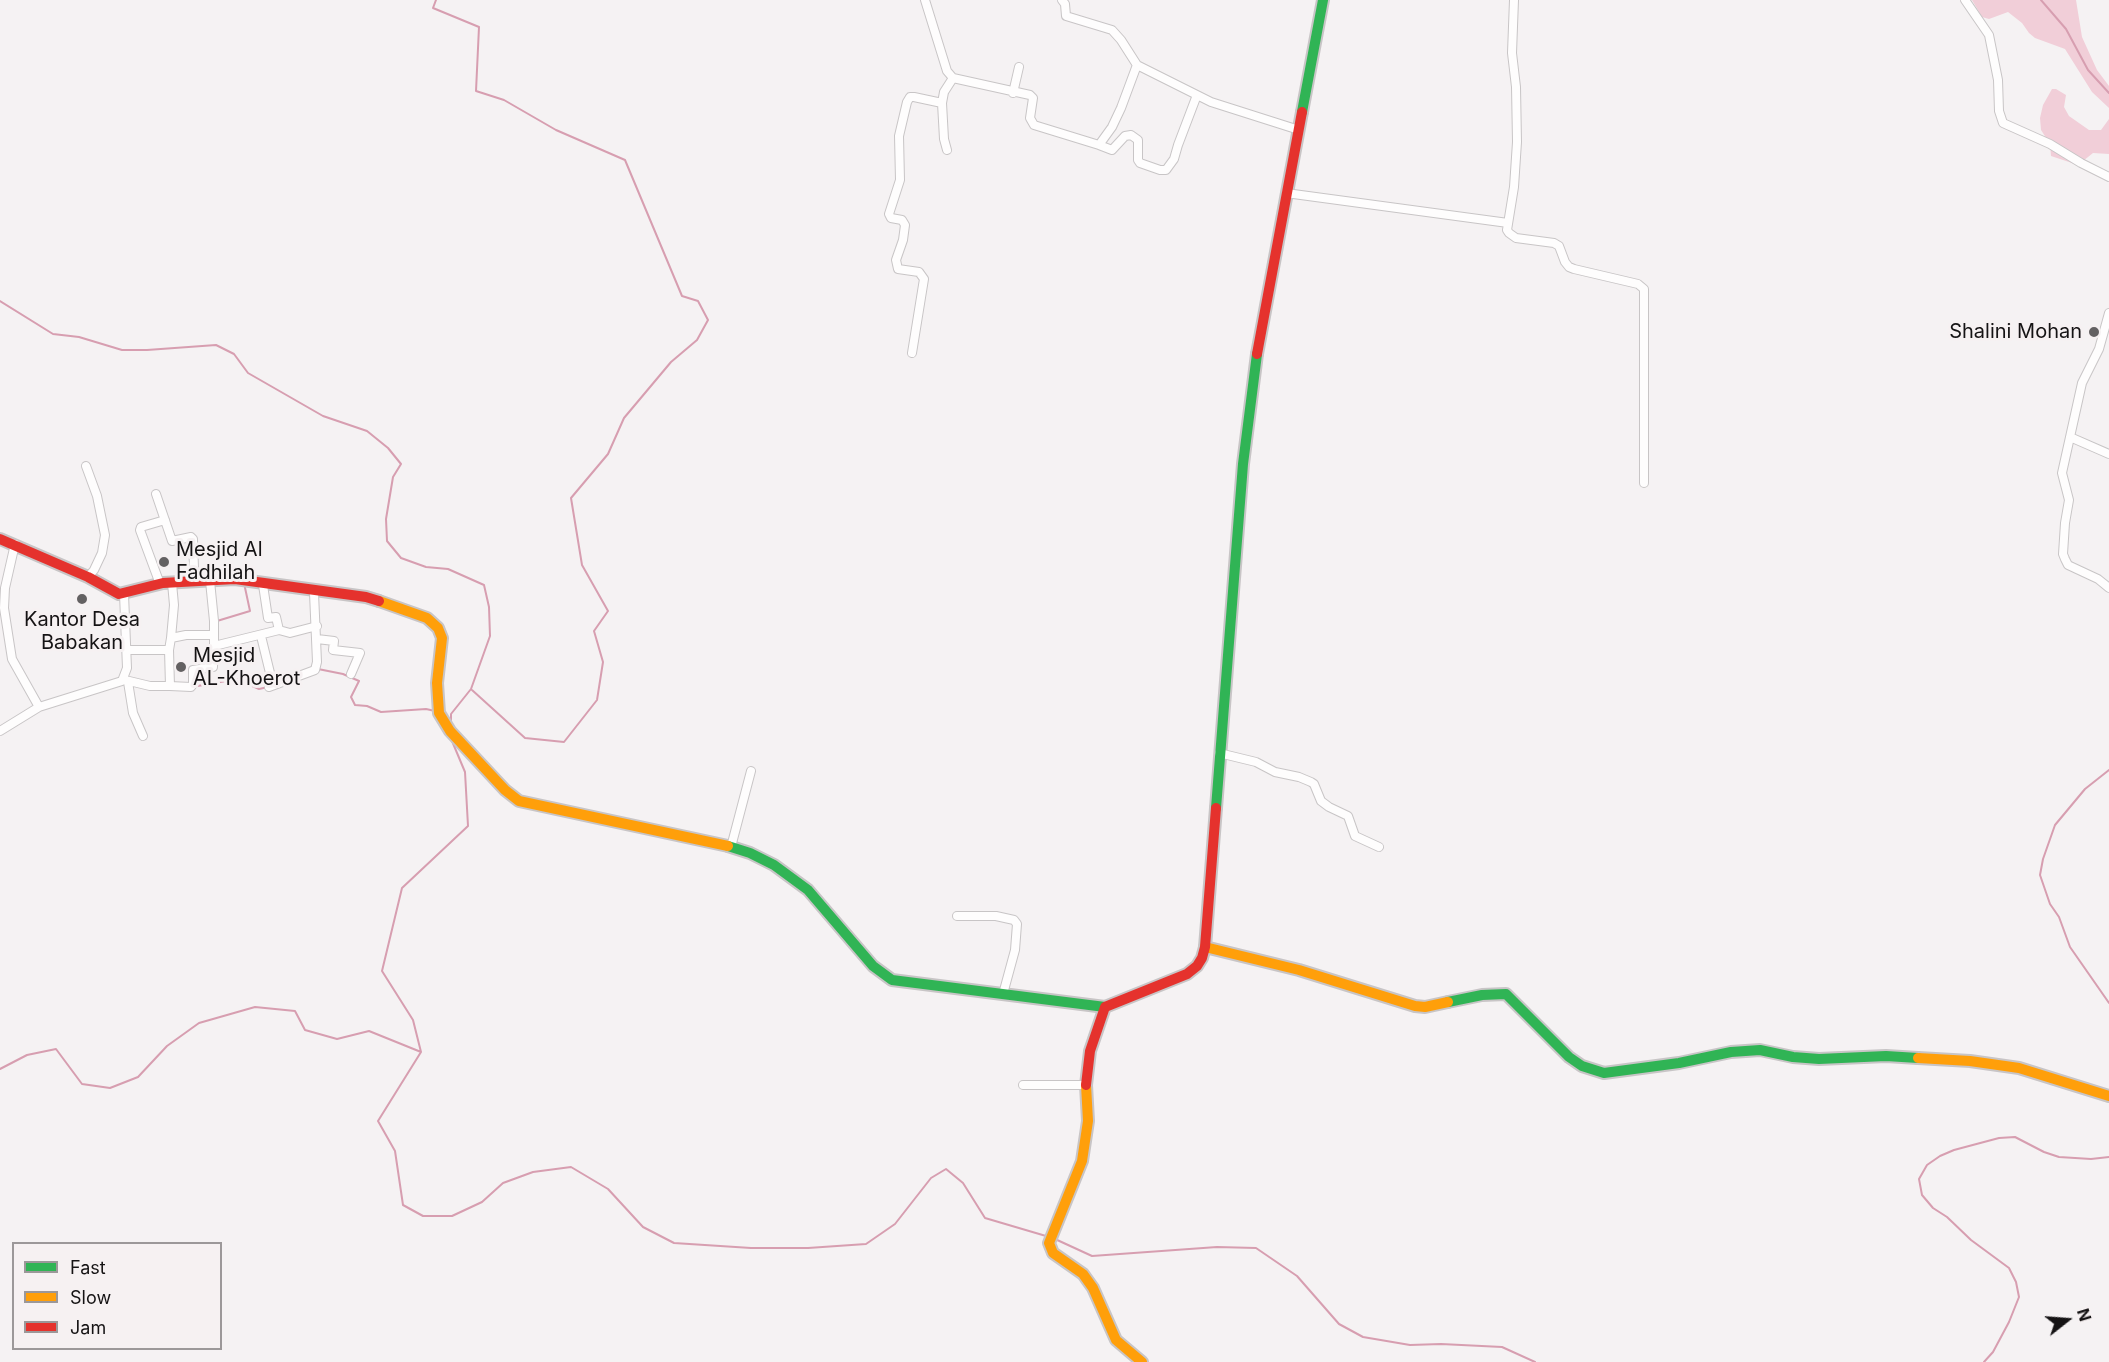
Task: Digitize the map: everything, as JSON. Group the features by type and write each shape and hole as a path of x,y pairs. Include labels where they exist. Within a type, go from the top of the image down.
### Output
{"street":[{"path":"925,0 947,71 953,78 1032,97 1030,118 1036,127 1112,150 1125,136 1131,135 1138,140 1140,163 1166,170 1174,159 1197,95"},
{"path":"1062,0 1065,4 1066,16 1112,30 1137,65 1211,102 1299,130"},
{"path":"0,539 88,577 112,591 124,594 160,584 235,579 366,597 427,618 440,632 442,644 437,683 437,710 451,732 505,790 519,801 750,853 774,865 808,890 873,966 892,980 1106,1007 1187,974 1197,966 1205,947 1243,464 1260,332 1323,0"},
{"path":"1514,0 1512,53 1516,87 1517,142 1508,232 1516,238 1554,243 1559,246 1569,267 1638,284 1644,289 1644,483"},
{"path":"1965,0 1989,35 1998,81 1999,111 2003,123 2050,144 2109,177"},
{"path":"1100,145 1121,108 1137,65"},
{"path":"1013,93 1019,67"},
{"path":"947,150 944,139 942,103 944,92 953,78"},
{"path":"912,353 924,279 919,272 898,269 896,260 903,240 904,225 902,220 891,218 889,214 900,180 899,136 908,99 914,97 942,103"},
{"path":"1286,193 1508,223"},
{"path":"2109,313 2099,350 2082,383 2062,473 2069,500 2063,554 2067,565 2097,579 2109,588"},
{"path":"2070,437 2109,453"},
{"path":"86,465 97,496 105,535 102,553 88,577"},
{"path":"156,494 172,541 191,537 193,539 196,581"},
{"path":"160,584 140,530 141,527 165,520"},
{"path":"15,544 5,588 4,608 12,659 39,707"},
{"path":"0,731 39,707 126,680 150,686 191,687 193,670 213,667 214,635 210,581"},
{"path":"170,686 169,650 174,605 172,583"},
{"path":"262,584 268,618 276,617 279,630"},
{"path":"261,636 272,679 269,687 315,669 317,626 314,591"},
{"path":"124,594 126,680 133,713 143,736"},
{"path":"214,646 279,630 293,632 317,626"},
{"path":"171,639 186,635 214,635"},
{"path":"317,639 334,641 333,650 360,653 351,674"},
{"path":"126,650 169,650"},
{"path":"1219,753 1256,762 1275,772 1304,778 1311,782 1321,801 1348,816 1355,836 1379,847"},
{"path":"731,847 751,771"},
{"path":"957,916 996,916 1014,920 1017,924 1016,950 1003,994"},
{"path":"1205,947 1299,970 1415,1006 1425,1007 1482,995 1506,994 1569,1057 1582,1066 1604,1073 1679,1063 1731,1052 1760,1050 1793,1057 1811,1058 1859,1059 1886,1056 1970,1061 2019,1068 2109,1096"},
{"path":"1106,1007 1090,1051 1086,1085 1088,1121 1082,1161 1049,1243 1053,1253 1083,1275 1093,1288 1116,1341 1143,1362"},
{"path":"1023,1085 1086,1085"}],"shaded area":[{"path":"1972,0 2076,0 2082,37 2097,70 2109,86 2109,108 2092,92 2065,49 2035,38 2008,12 1989,19 1982,17"},
{"path":"2052,89 2066,95 2064,107 2069,116 2089,130 2101,130 2109,119 2109,154 2093,153 2078,165 2051,156 2050,144 2041,130 2040,118 2043,105"}],"waterway":[{"path":"436,0 433,8 479,27 476,91 504,100 556,130 625,160 682,296 698,301 708,320 697,340 671,362 624,418 608,454 571,498 582,565 608,611 594,631 603,662 597,700 564,742 525,738 472,690"},
{"path":"2041,0 2066,29 2088,70 2109,93"},
{"path":"0,301 53,334 79,337 122,350 216,345 234,354 248,373 323,416 367,431 388,448 401,464 393,477 386,519 387,541 401,558 426,567 448,569 484,585 489,607 490,636 471,689 451,714 451,723"},
{"path":"217,621 250,611 244,583"},
{"path":"318,669 343,674 359,681 351,697 355,705 367,706 381,712 426,709 435,711"},
{"path":"192,687 243,678 250,685 259,689 268,687"},
{"path":"452,741 465,772 468,826 402,888 382,971 413,1020 421,1052 378,1121 395,1151 403,1205 423,1216 452,1216 482,1202 503,1183 533,1172 571,1167 608,1189 643,1227 674,1243 751,1248 808,1248 866,1244 895,1224 931,1178 946,1169 963,1183 985,1218 1046,1236"},
{"path":"2109,770 2085,789 2055,825 2040,875 2050,904 2059,917 2070,947 2109,1003"},
{"path":"0,1069 27,1055 56,1049 82,1084 110,1088 138,1077 167,1046 199,1023 255,1007 295,1011 305,1030 337,1039 369,1031 421,1052"},
{"path":"1984,1362 1993,1352 2009,1322 2019,1297 2016,1282 2009,1268 1971,1240 1947,1217 1933,1208 1922,1195 1919,1179 1927,1165 1954,1150 1999,1138 2015,1137 2059,1157 2091,1159 2109,1157"},
{"path":"1055,1239 1092,1256 1217,1247 1256,1248 1297,1276 1339,1324 1363,1337 1410,1345 1502,1347 1535,1362"}],"traffic: fast":[{"path":"1302,112 1323,0"},
{"path":"1216,808 1243,464 1257,354"},
{"path":"728,846 750,853 774,865 808,890 873,966 892,980 1105,1007"},
{"path":"1448,1002 1482,995 1506,994 1569,1057 1582,1066 1604,1073 1679,1063 1731,1052 1760,1050 1793,1057 1819,1059 1886,1056 1918,1058"}],"traffic: slow":[{"path":"379,601 427,618 438,628 442,638 437,683 439,713 450,731 505,790 519,801 728,846"},
{"path":"1205,947 1299,970 1415,1006 1425,1007 1448,1002"},
{"path":"1918,1058 1970,1061 2019,1068 2109,1096"},
{"path":"1086,1085 1088,1121 1082,1161 1049,1243 1053,1253 1083,1274 1093,1288 1116,1340 1142,1362"}],"traffic: jam":[{"path":"1257,354 1302,112"},
{"path":"0,539 88,577 119,594 163,583 235,579 366,597 379,601"},
{"path":"1086,1085 1090,1051 1105,1007 1187,974 1197,966 1202,958 1205,947 1216,808"}],"place":[{"name":"Shalini Mohan","path":"2094,332"},
{"name":"Mesjid Al Fadhilah","path":"164,562"},
{"name":"Kantor Desa Babakan","path":"82,599"},
{"name":"Mesjid AL-Khoerot","path":"181,667"}]}
